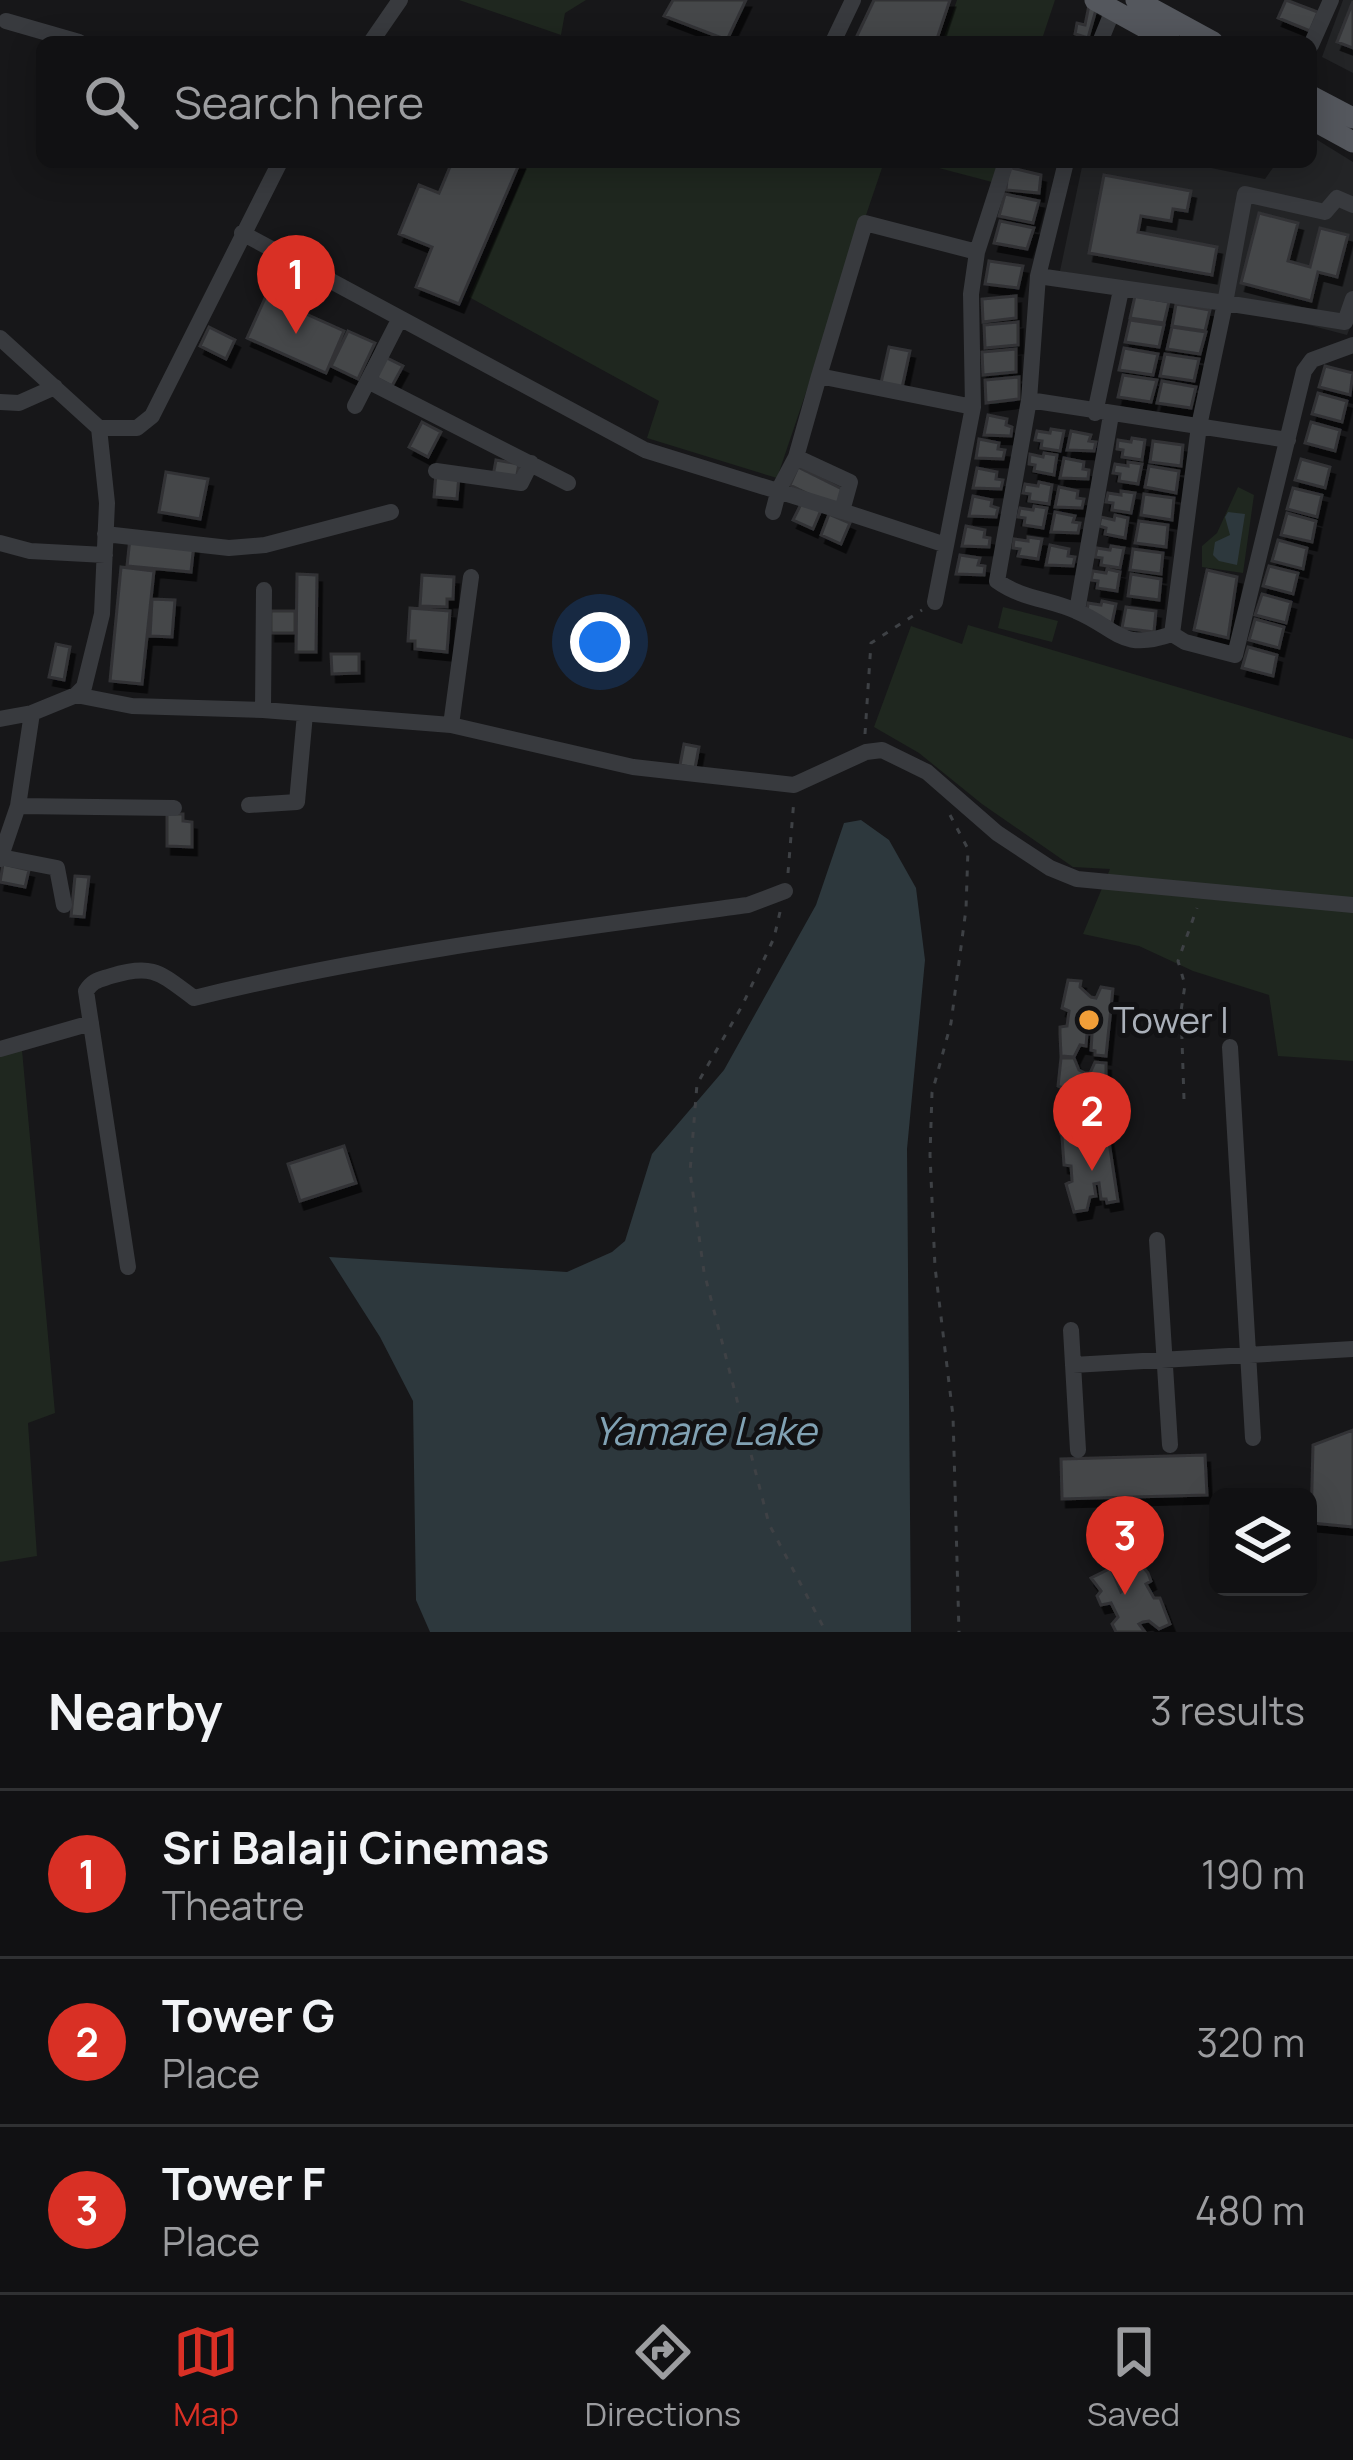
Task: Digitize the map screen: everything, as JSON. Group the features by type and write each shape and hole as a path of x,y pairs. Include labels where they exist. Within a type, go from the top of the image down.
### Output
{"main road":[{"path":"1136,0 1202,36"},
{"path":"1104,5 1160,36"},
{"path":"1317,99 1353,118"},
{"path":"1317,122 1353,142"}],"street":[{"path":"375,36 400,0"},
{"path":"836,36 853,0"},
{"path":"1315,36 1331,0"},
{"path":"1101,36 1104,5"},
{"path":"6,21 58,36"},
{"path":"99,428 137,428 152,416 277,168"},
{"path":"934,602 973,407 971,295 977,252 1004,168"},
{"path":"1065,168 1038,276 1029,400 997,581 1015,594 1077,611 1118,638 1154,640 1172,634"},
{"path":"1172,634 1199,427 1245,194 1325,212 1337,199 1353,205"},
{"path":"772,512 796,457 866,224 977,252"},
{"path":"242,233 645,450 946,545"},
{"path":"1038,276 1345,322 1353,299"},
{"path":"1077,611 1121,290"},
{"path":"355,406 399,320"},
{"path":"0,338 99,428 107,503 102,614 84,688 32,713 0,719"},
{"path":"1172,634 1184,642 1235,655 1306,365 1353,345"},
{"path":"819,376 973,407"},
{"path":"368,381 568,483"},
{"path":"0,402 19,403 55,387"},
{"path":"1029,400 1288,440"},
{"path":"796,457 850,482 842,512"},
{"path":"436,470 517,483 523,481 530,463"},
{"path":"105,534 230,548 265,544 391,512"},
{"path":"0,543 30,551 105,555"},
{"path":"452,725 472,578"},
{"path":"263,710 264,590"},
{"path":"76,695 132,706 263,710 452,725 633,766 794,785 866,752 883,750 914,764 997,833 1076,879 1353,905"},
{"path":"32,713 18,806 6,829 1,858 57,868 64,905"},
{"path":"248,806 297,802 305,714"},
{"path":"18,806 174,808"},
{"path":"128,1267 86,991 89,985 135,968 152,969 194,998 424,952 748,905 785,891"},
{"path":"0,1049 91,1023"},
{"path":"1230,1047 1253,1438"},
{"path":"1157,1240 1170,1445"},
{"path":"1071,1330 1078,1450"},
{"path":"1073,1365 1353,1349"}],"path":[{"path":"866,752 864,714 871,643 934,602"},
{"path":"794,785 785,891 775,938 697,1084 690,1172 704,1272 769,1524 826,1632"},
{"path":"950,813 968,849 966,909 951,1023 932,1093 930,1154 935,1267 953,1416 959,1632"},
{"path":"1184,1099 1181,1011 1185,985 1178,961 1201,890"}],"shaded area":[{"path":"459,0 586,0 565,13 561,35"},
{"path":"957,0 1055,0 1043,36 944,36"},
{"path":"1343,0 1353,0 1353,73 1322,57"},
{"path":"1317,140 1353,162 1353,320 1347,335 1225,303 1060,271 1082,168 1211,168 1265,179 1273,168 1317,168"},
{"path":"526,168 882,168 777,478 647,438 659,401 469,297"},
{"path":"939,168 997,168 992,182"},
{"path":"1238,487 1254,495 1243,573 1202,567 1202,546 1217,533"},
{"path":"1003,607 1058,621 1052,642 998,628"},
{"path":"968,625 1353,739 1353,1061 1278,1056 1269,995 1193,971 1139,946 1083,934 1110,869 1073,867 919,753 874,727 911,626 962,644"},
{"path":"22,1050 55,1413 28,1423 37,1556 0,1562 0,1056"}],"water":[{"path":"1228,512 1245,514 1237,565 1213,555 1215,542 1230,535"},
{"name":"Yamare Lake","path":"861,820 889,840 916,888 925,960 907,1149 911,1632 430,1632 416,1600 413,1401 380,1337 329,1257 567,1272 612,1252 625,1241 652,1154 724,1070 816,905 844,823"}],"building":[{"path":"673,0 746,0 729,36 716,36 664,16"},
{"path":"874,0 950,0 938,36 857,36"},
{"path":"1286,0 1318,12 1310,31 1278,18"},
{"path":"1353,1 1353,48 1337,42"},
{"path":"1089,5 1096,10 1089,36 1075,34 1077,23 1085,25"},
{"path":"449,168 517,168 459,304 416,287 432,247 399,234 419,185 439,193"},
{"path":"1008,168 1041,175 1039,193 1006,190"},
{"path":"1104,175 1191,191 1187,211 1173,209 1171,221 1141,216 1138,232 1217,247 1212,275 1089,253"},
{"path":"1005,194 1039,201 1033,223 999,216"},
{"path":"1259,213 1298,223 1288,261 1310,267 1320,228 1348,235 1337,277 1318,272 1311,301 1241,283"},
{"path":"1000,221 1034,228 1027,249 994,243"},
{"path":"989,261 1023,266 1018,288 985,284"},
{"path":"266,296 344,331 326,373 247,338"},
{"path":"1016,296 1016,318 983,322 982,299"},
{"path":"1135,296 1169,302 1164,323 1130,318"},
{"path":"1176,304 1210,310 1205,331 1172,326"},
{"path":"1130,320 1164,325 1159,347 1125,342"},
{"path":"1018,322 1018,345 985,348 984,325"},
{"path":"209,327 235,340 226,359 200,346"},
{"path":"1172,327 1206,332 1200,354 1167,349"},
{"path":"348,331 375,343 358,379 331,366"},
{"path":"889,347 910,351 902,388 881,383"},
{"path":"1124,348 1158,354 1153,375 1119,370"},
{"path":"1016,349 1016,372 983,375 982,352"},
{"path":"1165,354 1199,359 1194,381 1160,376"},
{"path":"383,356 403,366 392,386 373,376"},
{"path":"1325,366 1353,373 1350,395 1319,387"},
{"path":"1123,375 1157,380 1151,402 1118,397"},
{"path":"1019,377 1019,399 986,403 985,380"},
{"path":"1162,381 1196,387 1191,408 1157,403"},
{"path":"1318,393 1347,401 1342,422 1312,414"},
{"path":"988,415 1007,419 1011,436 984,435"},
{"path":"422,422 441,432 428,457 409,447"},
{"path":"1311,422 1340,430 1335,451 1305,443"},
{"path":"1051,429 1064,431 1060,451 1041,448 1042,441 1035,440 1037,431 1050,433"},
{"path":"1071,431 1091,435 1089,441 1096,442 1094,451 1067,450"},
{"path":"1132,438 1145,440 1142,460 1122,457 1123,450 1117,449 1118,440 1131,442"},
{"path":"979,439 999,443 998,449 1005,450 1003,459 976,458"},
{"path":"1153,441 1183,445 1181,466 1150,462"},
{"path":"1044,453 1057,455 1054,475 1034,471 1035,465 1029,464 1030,454 1043,457"},
{"path":"1064,458 1084,462 1088,479 1060,478"},
{"path":"1301,459 1330,467 1325,488 1295,480"},
{"path":"496,460 519,464 516,480 493,476"},
{"path":"1128,462 1142,464 1138,484 1119,481 1120,474 1113,473 1115,464 1128,466"},
{"path":"1149,466 1179,471 1176,493 1145,487"},
{"path":"798,467 846,491 837,508 790,485"},
{"path":"977,468 997,472 996,479 1003,480 1001,489 973,488"},
{"path":"166,472 208,479 200,519 159,512"},
{"path":"436,473 459,476 457,499 434,497"},
{"path":"1039,482 1052,485 1049,504 1029,501 1030,494 1023,493 1025,484 1038,486"},
{"path":"1059,487 1078,491 1077,498 1084,499 1082,508 1055,507"},
{"path":"1293,488 1322,495 1317,517 1287,509"},
{"path":"1121,491 1135,493 1131,513 1112,510 1113,503 1106,502 1108,493 1121,495"},
{"path":"1144,494 1174,498 1172,520 1141,515"},
{"path":"973,496 992,500 991,506 998,508 996,517 969,516"},
{"path":"803,500 822,508 813,529 793,520"},
{"path":"1034,506 1047,508 1043,528 1024,525 1025,518 1018,517 1020,508 1033,510"},
{"path":"1055,512 1075,516 1073,522 1080,523 1078,533 1051,532"},
{"path":"1287,513 1316,521 1312,542 1281,535"},
{"path":"829,514 850,523 841,544 821,535"},
{"path":"1115,515 1128,518 1125,538 1105,534 1106,528 1099,526 1101,517 1114,520"},
{"path":"1139,521 1168,525 1166,547 1135,543"},
{"path":"966,526 985,530 989,547 962,546"},
{"path":"1028,537 1042,539 1038,559 1018,556 1020,549 1013,548 1014,539 1028,541"},
{"path":"130,538 194,544 191,572 127,566"},
{"path":"1278,540 1307,548 1303,569 1272,561"},
{"path":"1050,545 1069,549 1068,556 1075,557 1073,566 1046,565"},
{"path":"1111,546 1124,548 1120,568 1101,565 1102,558 1095,557 1097,548 1110,550"},
{"path":"1133,549 1163,553 1161,574 1130,570"},
{"path":"960,555 980,558 984,575 956,574"},
{"path":"1269,566 1298,573 1293,594 1263,586"},
{"path":"121,567 154,571 142,684 110,681"},
{"path":"1107,569 1120,572 1117,591 1097,588 1098,581 1091,580 1093,571 1106,573"},
{"path":"1207,570 1237,577 1228,638 1194,630"},
{"path":"297,574 317,575 316,652 296,652"},
{"path":"1131,574 1161,579 1159,600 1128,596"},
{"path":"422,575 454,577 453,599 447,599 447,607 420,606"},
{"path":"1262,594 1291,602 1286,623 1255,615"},
{"path":"152,599 175,600 172,637 150,636"},
{"path":"1102,601 1116,604 1112,623 1087,612 1088,603 1101,605"},
{"path":"1126,607 1156,611 1154,632 1122,628"},
{"path":"410,608 450,611 447,652 415,649 415,641 408,641"},
{"path":"271,611 295,611 295,633 271,633"},
{"path":"1255,619 1284,627 1279,648 1249,640"},
{"path":"56,644 70,647 64,680 49,677"},
{"path":"1248,647 1277,655 1273,676 1242,668"},
{"path":"331,654 359,654 359,673 332,674"},
{"path":"684,744 699,747 695,768 680,765"},
{"path":"167,814 183,814 183,821 192,822 192,847 167,846"},
{"path":"3,864 29,870 25,887 0,882"},
{"path":"75,876 89,877 84,917 71,916"},
{"name":"Tower I","path":"1068,980 1081,981 1080,987 1096,998 1101,987 1113,989 1106,1056 1095,1055 1092,1034 1087,1034 1086,1046 1080,1045 1074,1057 1061,1056 1060,1027 1067,1026 1069,1011 1062,1008"},
{"path":"1061,1058 1074,1058 1085,1073 1090,1073 1095,1062 1106,1063 1106,1130 1090,1126 1090,1109 1085,1109 1085,1122 1079,1122 1074,1134 1061,1134 1058,1105 1064,1104 1065,1089 1058,1086"},
{"path":"1075,1135 1076,1141 1093,1147 1096,1135 1108,1135 1118,1201 1101,1199 1099,1183 1094,1184 1096,1196 1090,1197 1087,1210 1074,1212 1066,1184 1072,1181 1071,1166 1064,1165 1062,1137"},
{"path":"344,1146 356,1183 300,1201 288,1164"},
{"path":"1353,1430 1353,1527 1317,1524 1313,1445"},
{"path":"1205,1455 1207,1495 1062,1499 1061,1459"},
{"path":"1135,1557 1148,1573 1151,1581 1146,1584 1154,1598 1160,1598 1170,1624 1159,1629 1149,1621 1139,1624 1145,1632 1116,1632 1112,1624 1118,1617 1111,1603 1101,1605 1097,1596 1101,1591 1091,1578 1111,1568 1121,1592 1125,1589 1120,1578 1125,1575 1124,1562"}],"place":[{"name":"Sri Balaji Cinemas","path":"296,334"},
{"name":"Tower I","path":"1089,1020"},
{"name":"Tower G","path":"1092,1171"},
{"name":"Tower F","path":"1125,1595"}]}
